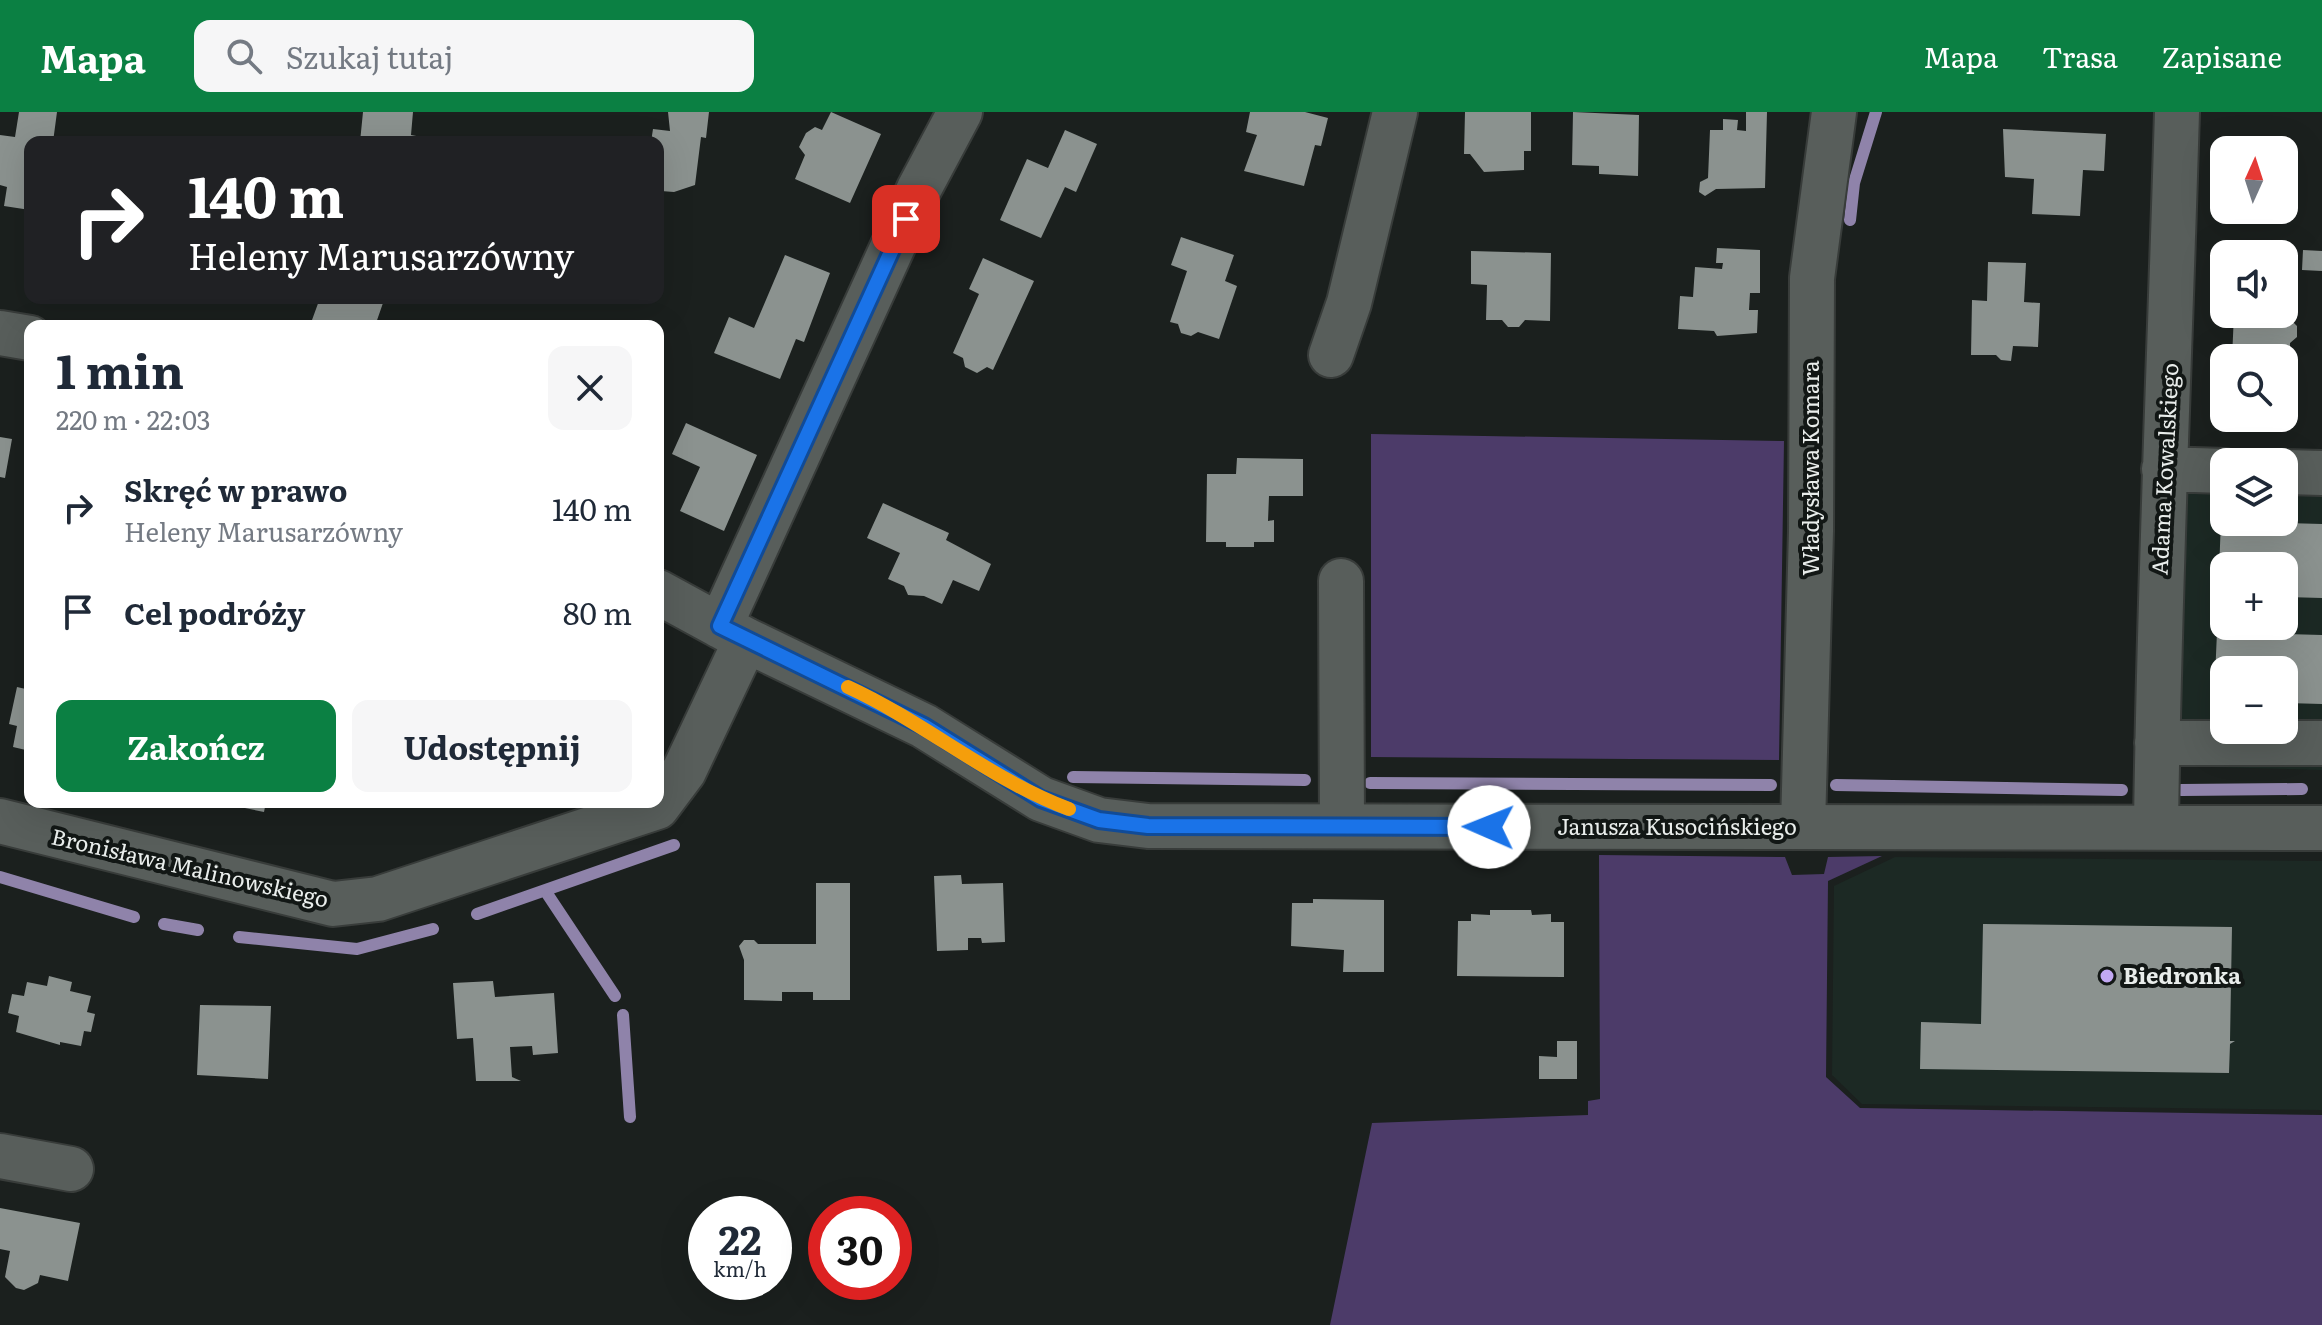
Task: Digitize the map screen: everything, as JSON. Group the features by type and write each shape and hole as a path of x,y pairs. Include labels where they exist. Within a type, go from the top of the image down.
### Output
{"street":[{"name":"Bronisława Malinowskiego","path":"664,798 684,771 733,633 919,189 960,112"},
{"path":"1331,355 1349,303 1395,112"},
{"name":"Władysława Komara","path":"1803,826 1811,531 1812,278 1834,112"},
{"name":"Adama Kowalskiego","path":"2156,827 2164,469 2169,423 2177,112"},
{"path":"0,333 24,337"},
{"path":"2164,469 2210,471"},
{"path":"2298,472 2322,473"},
{"path":"1341,581 1342,825"},
{"name":"Janusza Kusocińskiego","path":"664,595 733,633 924,726 1041,799 1099,820 1148,826 2322,828"},
{"path":"2157,743 2322,743"},
{"name":"Bronisława Malinowskiego","path":"0,821 333,904 378,899 654,808"},
{"path":"0,1156 71,1169"}],"shaded area":[{"path":"1371,434 1784,441 1779,760 1371,757"},
{"path":"2177,454 2210,455 2210,536 2298,536 2298,459 2322,460 2322,770 2172,766"},
{"path":"1599,855 1785,857 1792,875 1824,874 1828,857 1882,856 1828,881 1826,1077 1860,1108 2322,1115 2322,1325 1330,1325 1372,1123 1588,1115 1588,1101 1600,1099"},
{"path":"1895,857 2322,861 2322,1110 1862,1104 1832,1075 1834,886"}],"building":[{"path":"19,112 57,112 54,136 24,136 24,209 4,206 7,187 0,185 0,135 15,137"},
{"path":"363,112 413,112 411,135 416,136 361,136"},
{"path":"668,112 709,112 706,138 701,137 695,185 674,192 664,191 664,136 652,136 653,129 670,131"},
{"path":"831,112 881,134 850,203 795,179 805,155 799,147 806,133 815,127 822,130"},
{"path":"1250,112 1305,112 1328,118 1321,146 1315,145 1304,186 1244,171 1257,135 1246,132"},
{"path":"1465,112 1531,112 1531,151 1524,151 1524,170 1484,172 1470,154 1464,154"},
{"path":"1573,112 1639,115 1638,176 1599,174 1599,166 1572,165"},
{"path":"1746,112 1767,112 1765,188 1716,189 1705,196 1699,192 1700,182 1708,178 1710,130 1723,130 1723,119 1738,120 1737,130 1746,131"},
{"path":"2003,129 2106,134 2104,171 2083,170 2080,216 2032,214 2034,179 2005,177"},
{"path":"1065,130 1097,144 1076,192 1065,187 1041,238 1000,220 1027,159 1048,168"},
{"path":"1181,237 1234,255 1225,281 1237,286 1219,339 1198,332 1191,336 1181,333 1178,324 1170,322 1187,271 1171,265"},
{"path":"1717,248 1760,250 1760,293 1750,293 1749,310 1758,310 1757,333 1717,336 1714,331 1678,329 1680,296 1693,297 1695,267 1722,269 1723,263 1716,263"},
{"path":"2303,250 2322,251 2322,271 2302,270"},
{"path":"1471,251 1551,253 1550,321 1525,320 1519,327 1508,327 1502,320 1486,320 1487,285 1471,284"},
{"path":"785,255 830,273 804,342 796,339 780,379 714,353 729,317 754,328"},
{"path":"983,258 1034,281 993,370 987,367 977,373 965,367 963,358 953,353 979,294 969,289"},
{"path":"1988,262 2026,263 2024,302 2040,303 2038,347 2013,346 2011,361 2001,360 1996,355 1971,355 1972,300 1987,301"},
{"path":"318,304 383,304 377,320 312,320"},
{"path":"2233,328 2297,328 2297,337 2290,344 2233,344"},
{"path":"686,423 757,455 724,531 680,511 700,467 672,454"},
{"path":"0,437 12,439 5,478 0,477"},
{"path":"1237,458 1303,459 1303,496 1269,496 1268,521 1274,520 1274,542 1254,542 1254,547 1226,547 1226,542 1206,542 1207,474 1236,474"},
{"path":"883,503 949,533 946,540 991,564 979,591 953,580 942,604 924,596 908,595 904,586 888,579 900,553 867,538"},
{"path":"2298,523 2322,524 2322,598 2298,597 2298,552 2220,552 2220,536 2298,536"},
{"path":"2298,634 2322,635 2322,704 2298,703 2298,656 2216,656 2217,640 2298,640"},
{"path":"17,687 24,689 24,750 13,747 17,726 9,724"},
{"path":"961,875 962,884 1003,883 1005,942 982,943 981,938 968,938 968,950 937,951 934,876"},
{"path":"816,883 850,883 850,1000 813,1000 813,992 782,992 782,1001 744,1000 744,960 739,946 744,940 754,940 758,944 816,944"},
{"path":"1313,899 1384,900 1384,972 1343,972 1344,950 1291,946 1292,903 1313,903"},
{"path":"1490,910 1531,910 1532,915 1551,914 1551,922 1564,922 1564,977 1457,976 1458,921 1471,921 1471,914 1490,915"},
{"name":"Biedronka","path":"1983,924 2232,927 2230,1041 2235,1041 2230,1044 2229,1073 1920,1069 1921,1022 1981,1024"},
{"path":"49,976 72,982 70,991 91,996 87,1012 95,1014 91,1032 84,1031 81,1046 60,1042 60,1045 16,1032 19,1016 8,1013 12,994 24,996 27,982 47,986"},
{"path":"493,981 495,997 554,993 558,1053 533,1055 532,1046 510,1047 512,1077 521,1081 476,1081 473,1038 457,1039 453,983"},
{"path":"200,1005 271,1006 268,1079 197,1075"},
{"path":"1557,1041 1577,1041 1577,1079 1539,1079 1539,1056 1557,1057"},
{"path":"0,1208 80,1223 68,1281 40,1275 38,1283 24,1290 16,1288 5,1277 10,1251 0,1249"}],"waterway":[{"path":"1850,220 1854,183 1876,112"},
{"path":"1073,777 1305,780"},
{"path":"1370,783 1771,785"},
{"path":"1836,785 2122,790"},
{"path":"2181,790 2302,789"},
{"path":"477,914 674,845"},
{"path":"0,877 134,917"},
{"path":"546,892 615,996"},
{"path":"164,924 198,930"},
{"path":"239,937 357,949 433,929"},
{"path":"623,1015 630,1117"}],"slow traffic":[{"path":"848,687 924,726 1041,799 1069,809"}],"place":[{"name":"Biedronka","path":"2107,976"}],"route":[{"path":"906,219 720,626 924,726 1041,799 1099,820 1148,826 1489,827"}]}
